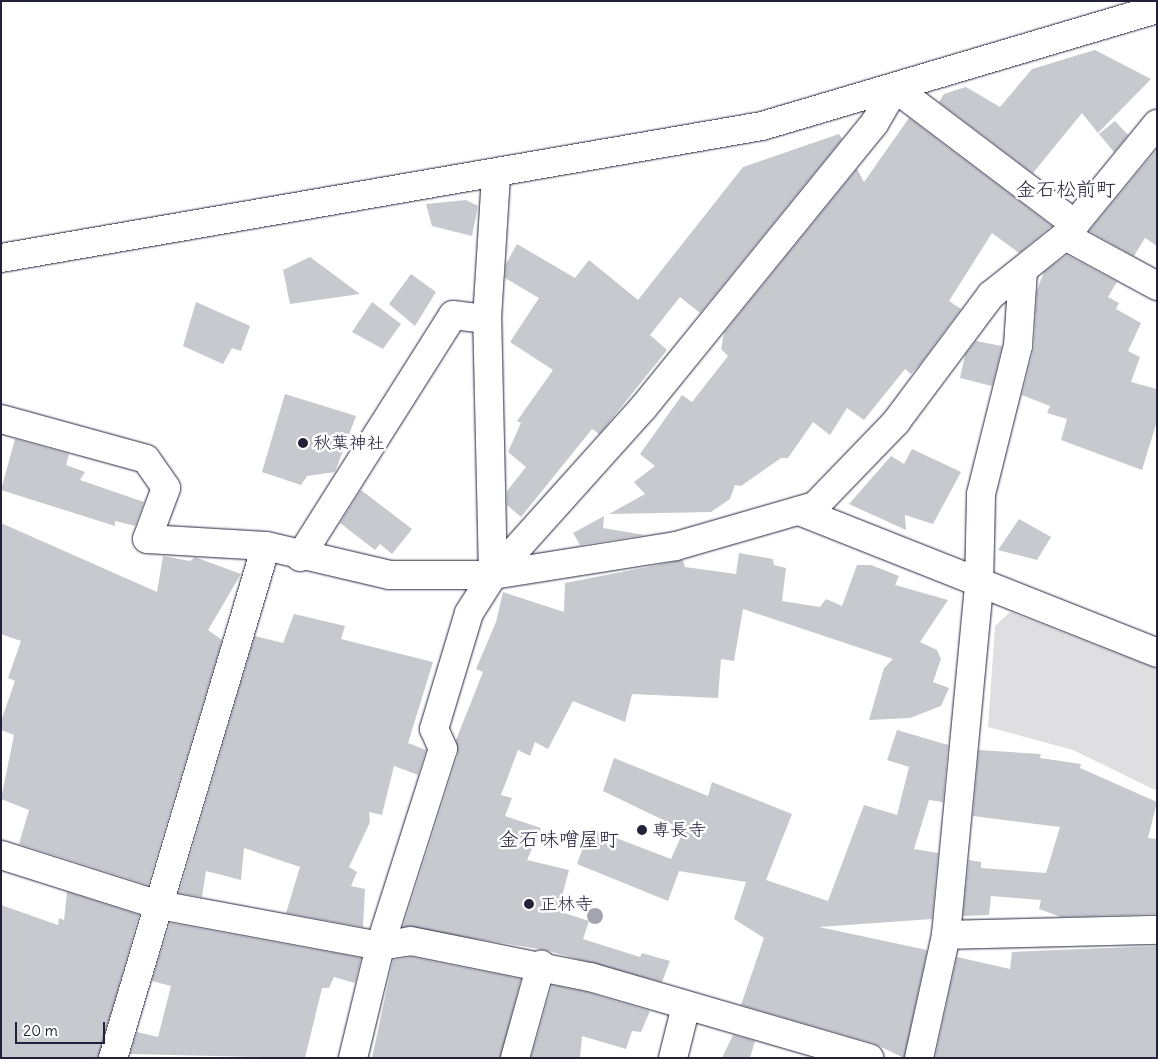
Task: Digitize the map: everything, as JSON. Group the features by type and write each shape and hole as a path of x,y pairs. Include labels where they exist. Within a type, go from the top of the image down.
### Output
{"street":[{"path":"1,258 496,174 762,126 1157,9"},
{"path":"895,88 1070,230 1157,286"},
{"path":"353,1058 380,946 443,749 434,729 469,613 493,574 643,408 874,124 895,88"},
{"path":"1,420 146,459 166,488 147,540 266,546 300,557 390,575 493,574 676,546 815,506 896,422 991,295 1023,271 1070,230 1157,124"},
{"path":"493,574 487,318 496,174"},
{"path":"919,1058 946,935 978,585 981,494 1018,346 1023,271"},
{"path":"300,557 453,315 487,318"},
{"path":"799,511 978,585 1157,652"},
{"path":"113,1058 266,546"},
{"path":"1,855 159,905 380,946 411,941 542,965 869,1058"},
{"path":"946,935 1157,930"},
{"path":"515,1058 542,965"},
{"path":"672,1058 686,1006"}],"shaded area":[{"path":"1010,612 1157,669 1157,791 1073,750 988,727 995,626"}],"building":[{"path":"1095,50 1151,79 1098,133 1082,113 1033,173 939,102 944,94 966,87 1000,107 1032,69"},
{"path":"909,118 1052,226 1019,253 992,233 949,301 961,309 920,364 911,374 905,369 864,420 847,408 830,435 813,422 788,458 781,458 741,486 735,485 730,499 711,512 609,514 645,494 634,482 655,466 640,454 682,395 692,402 728,356 721,349 724,333 857,169 864,182"},
{"path":"1115,121 1128,135 1114,152 1099,134"},
{"path":"839,134 842,139 700,313 680,297 650,335 667,350 599,434 592,429 521,517 507,505 507,491 526,467 508,452 521,423 517,421 553,370 510,342 539,298 505,278 506,264 517,244 575,278 589,260 638,300 743,167"},
{"path":"1157,149 1157,246 1145,238 1134,256 1089,231"},
{"path":"466,200 478,206 472,236 432,226 426,204"},
{"path":"1067,255 1117,282 1108,297 1119,303 1116,309 1141,323 1128,351 1140,357 1131,382 1157,389 1157,421 1142,470 1061,440 1067,419 1047,413 1050,406 1022,395 1034,347 1037,290 1044,272"},
{"path":"310,257 360,294 290,304 283,270"},
{"path":"411,274 436,292 415,326 389,304"},
{"path":"196,302 250,326 241,351 232,348 223,364 183,346"},
{"path":"372,302 401,324 383,349 352,332"},
{"path":"976,341 1002,346 992,386 960,378 965,355"},
{"path":"285,394 356,416 335,472 307,476 301,485 262,472"},
{"path":"15,439 69,454 66,465 85,472 80,480 144,502 135,526 115,521 115,526 1,490"},
{"path":"912,449 961,472 933,524 905,515 906,530 849,504 891,456 904,464"},
{"path":"361,490 412,529 392,554 380,544 375,550 340,523"},
{"path":"604,516 603,528 645,535 580,545 573,533"},
{"path":"1019,519 1051,537 1037,560 998,550"},
{"path":"1,523 157,592 163,556 190,561 195,557 241,574 208,630 222,640 148,885 19,844 29,810 1,799 14,735 1,730 1,721 15,681 8,678 21,641 1,634"},
{"path":"739,553 773,559 774,565 786,568 782,601 820,607 826,599 842,606 857,565 871,565 899,576 895,585 948,600 920,642 937,650 941,659 933,682 949,688 941,706 910,718 869,720 884,668 893,659 743,609 734,661 721,659 718,698 632,694 625,722 573,701 548,749 535,742 530,756 518,750 501,795 512,798 505,816 541,828 527,860 569,870 558,911 589,921 583,939 640,957 642,953 670,961 662,982 545,950 403,927 458,754 456,740 483,672 476,669 496,622 503,592 564,612 565,583 683,560 685,567 736,574"},
{"path":"294,614 345,626 341,639 433,662 408,743 426,750 418,775 394,766 382,815 369,812 370,822 349,867 357,872 351,886 365,889 363,927 286,913 300,867 244,848 241,880 206,871 202,897 179,893 255,636 283,643"},
{"path":"897,730 948,745 943,802 929,800 914,849 938,853 932,919 819,927 927,950 904,1058 873,1043 741,1005 764,938 734,919 746,882 679,871 668,901 577,864 590,828 671,859 684,830 603,791 614,758 708,796 712,782 792,814 766,880 828,901 864,805 897,815 909,767 887,760"},
{"path":"979,750 1041,754 1040,758 1081,764 1080,768 1157,802 1148,838 1157,839 1157,914 1061,917 1039,909 1041,900 991,896 989,915 963,916 969,860 981,862 981,868 1046,873 1060,827 973,816"},
{"path":"67,892 139,915 98,1058 1,1058 1,905 58,925 59,918 64,920"},
{"path":"170,923 361,958 355,983 334,977 329,988 322,988 305,1058 130,1054 137,1032 158,1037 171,986 152,981"},
{"path":"1157,946 1157,1058 935,1058 957,957 1010,969 1012,952"},
{"path":"411,957 521,979 500,1058 372,1058 393,960"},
{"path":"552,985 586,992 650,1011 641,1032 632,1031 626,1049 582,1036 580,1058 531,1058"},
{"path":"733,1035 755,1041 750,1058 722,1058"}],"place":[{"name":"秋葉神社","path":"303,443"},
{"name":"専長寺","path":"642,830"},
{"name":"正林寺","path":"529,904"}],"district":[{"name":"金石松前町","path":"1066,188"},
{"name":"金石味噌屋町","path":"559,838"}]}
